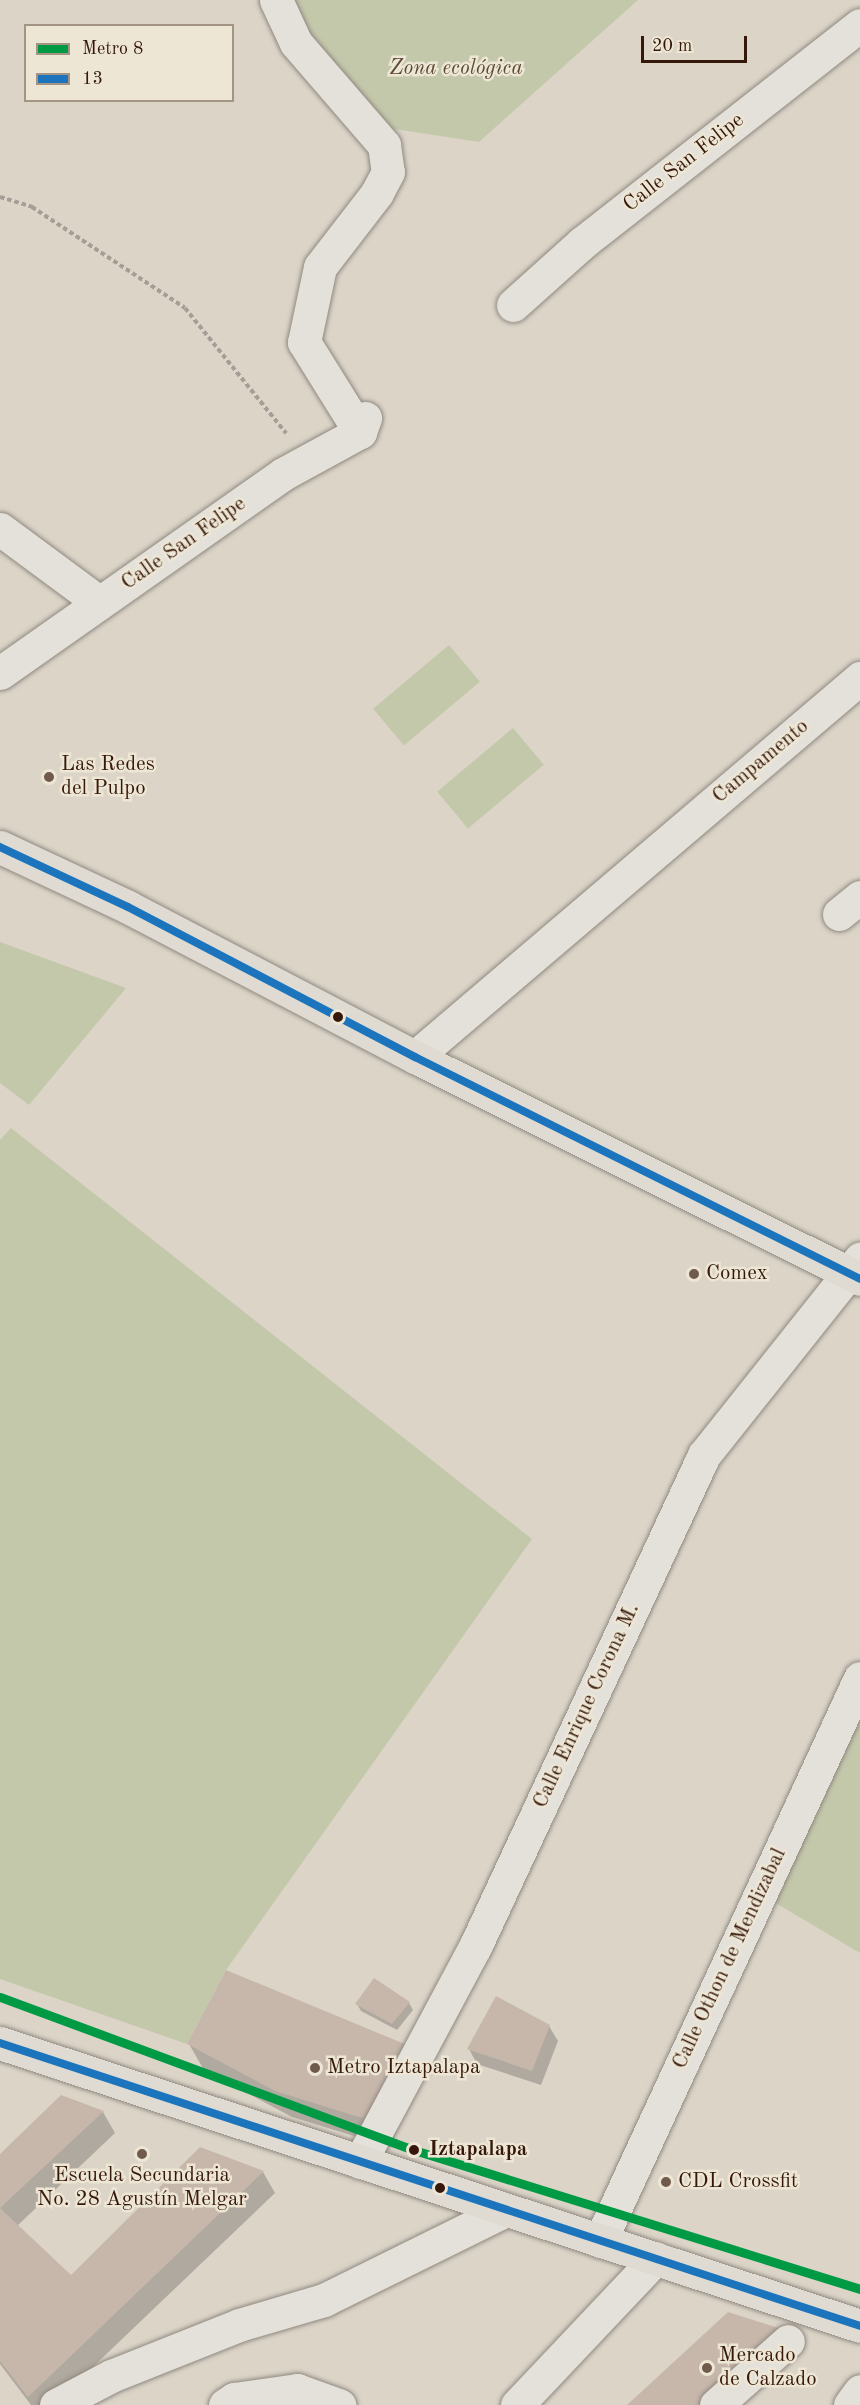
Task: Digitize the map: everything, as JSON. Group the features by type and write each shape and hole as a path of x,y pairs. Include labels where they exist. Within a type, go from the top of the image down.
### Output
{"main road":[{"path":"0,847 128,908 416,1057 855,1270"},
{"path":"0,2043 860,2326"}],"street":[{"name":"Calle San Felipe","path":"0,673 362,425 304,342 320,267 377,193 388,172 384,145 296,43 276,0"},
{"name":"Calle San Felipe","path":"513,305 582,243 860,25"},
{"path":"0,529 100,603"},
{"name":"Campamento","path":"416,1057 860,678"},
{"name":"Calle Enrique Corona M.","path":"360,2162 475,1947 704,1455 855,1270"},
{"name":"Calle Othon de Mendizabal","path":"600,2241 860,1678"},
{"path":"56,2405 111,2376 239,2325 324,2300 506,2210"},
{"path":"518,2405 656,2258"},
{"path":"716,2405 788,2341"},
{"path":"225,2405 234,2398 297,2391 339,2405"},
{"path":"850,2405 860,2391"}],"path":[{"path":"0,197 32,207 185,308 308,460"}],"green space":[{"name":"Zona ecológica","path":"260,0 638,0 479,142 382,127"},
{"path":"449,645 480,682 404,745 373,709"},
{"path":"513,728 544,765 468,828 437,792"},
{"path":"0,942 126,988 29,1105 0,1083"},
{"path":"11,1128 532,1539 226,1970 187,2044 0,1979 0,1140"},
{"path":"860,1686 860,1953 767,1898"}],"building":[{"name":"Metro Iztapalapa","path":"226,1970 407,2045 375,2122 275,2091 187,2044"},
{"path":"374,1978 410,2002 392,2024 355,2004"},
{"path":"496,1996 550,2025 532,2071 467,2049"},
{"path":"61,2095 104,2111 0,2208 0,2154"},
{"path":"200,2147 264,2171 28,2397 0,2361 0,2208 71,2275"},
{"name":"Mercado de Calzado","path":"728,2312 788,2331 703,2405 627,2405"}],"metro line":[{"name":"8","path":"0,1997 414,2150 860,2289"}],"transit line":[{"name":"13","path":"0,847 128,907 415,1057 860,1279"},
{"name":"13","path":"0,2043 860,2326"}],"place":[{"name":"Las Redes del Pulpo","path":"49,777"},
{"name":"Comex","path":"694,1274"},
{"name":"Metro Iztapalapa","path":"315,2068"},
{"name":"Iztapalapa","path":"414,2150"},
{"name":"Escuela Secundaria No. 28 Agustín Melgar","path":"142,2154"},
{"name":"CDL Crossfit","path":"666,2182"},
{"name":"Mercado de Calzado","path":"707,2368"}]}
